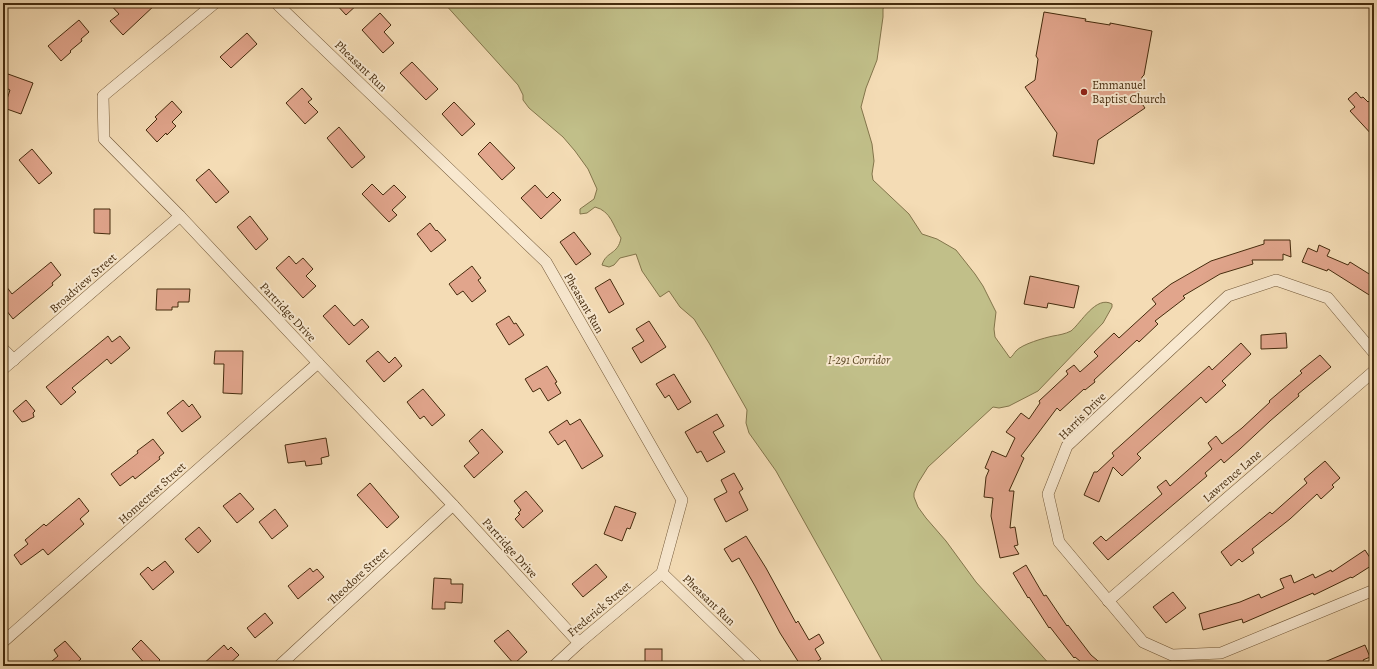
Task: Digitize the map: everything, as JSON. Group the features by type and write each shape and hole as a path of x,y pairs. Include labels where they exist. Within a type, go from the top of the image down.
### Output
{"street":[{"name":"Partridge Drive","path":"215,3 103,96 104,139 180,216 453,505 579,643"},
{"name":"Pheasant Run","path":"276,3 546,262 682,500 662,573 758,666"},
{"name":"Broadview Street","path":"3,369 180,216"},
{"name":"Harris Drive","path":"1374,353 1328,298 1276,280 1228,296 1067,446 1048,494 1059,542 1143,642 1172,655 1221,653 1374,590"},
{"path":"3,349 14,360"},
{"name":"Homecrest Street","path":"3,642 318,363"},
{"name":"Lawrence Lane","path":"1108,601 1374,371"},
{"name":"Theodore Street","path":"280,666 453,505"},
{"name":"Frederick Street","path":"554,666 662,573"}],"green space":[{"name":"I-291 Corridor","path":"444,3 893,3 885,4 883,9 877,60 866,88 861,107 872,144 874,161 872,174 873,180 909,214 922,234 937,239 956,250 975,274 996,312 994,329 995,337 1010,358 1019,348 1028,344 1071,331 1089,311 1100,303 1106,302 1112,304 1112,307 1103,323 1038,391 1009,406 999,408 993,407 928,467 918,483 914,493 918,507 946,541 976,582 1051,666 885,666 776,471 749,433 746,423 747,410 694,319 680,307 669,291 660,297 642,271 636,254 620,258 614,265 609,267 602,265 606,257 615,250 621,238 608,215 600,209 595,207 587,213 580,214 580,209 594,199 597,189 588,169 563,137 529,108 523,100 523,95 518,85"}],"building":[{"path":"109,3 157,3 123,35 110,21 119,14"},
{"path":"335,3 359,3 346,15"},
{"name":"Emmanuel Baptist Church","path":"1044,12 1086,19 1085,21 1110,25 1110,23 1152,31 1138,98 1145,108 1098,140 1094,164 1053,156 1057,133 1025,87 1035,80 1038,59 1036,56"},
{"path":"380,13 391,25 384,32 394,43 383,53 362,30"},
{"path":"79,20 89,32 81,39 82,41 61,61 48,46"},
{"path":"247,33 257,44 231,68 220,57"},
{"path":"412,62 438,89 426,100 400,73"},
{"path":"8,74 33,83 21,114 4,108 10,90 4,87"},
{"path":"302,88 312,99 308,102 318,112 305,124 286,103"},
{"path":"1356,92 1361,98 1363,97 1368,102 1374,97 1374,137 1350,111 1355,107 1348,99"},
{"path":"172,101 182,112 172,122 176,126 157,142 146,130 157,119 155,117"},
{"path":"454,102 475,124 462,136 442,114"},
{"path":"339,127 365,157 352,168 327,138"},
{"path":"490,142 515,168 502,180 478,154"},
{"path":"32,149 52,173 39,184 19,160"},
{"path":"209,169 229,192 216,203 196,180"},
{"path":"372,184 383,195 394,185 406,197 392,210 397,215 389,222 362,194"},
{"path":"535,185 547,198 553,192 561,200 541,219 521,198"},
{"path":"94,209 110,209 110,234 94,233"},
{"path":"250,216 268,239 256,250 237,227"},
{"path":"430,223 446,240 431,252 417,234"},
{"path":"574,232 591,254 576,265 560,242"},
{"path":"1264,240 1290,240 1291,257 1283,254 1283,260 1252,260 1253,264 1220,274 1183,296 1185,298 1155,321 1158,324 1139,342 1137,340 1094,380 1095,382 1085,390 1084,389 1060,411 1057,408 1021,456 1024,458 1009,491 1014,491 1010,528 1015,527 1018,545 1014,546 1019,554 1000,558 991,516 993,498 984,497 986,477 989,470 985,468 992,451 1006,457 1015,438 1006,432 1021,413 1029,419 1040,403 1039,401 1068,374 1066,371 1074,365 1080,372 1098,356 1094,352 1114,333 1119,338 1156,304 1152,299 1171,284 1211,261 1264,244"},
{"path":"1319,245 1330,250 1327,256 1348,265 1350,262 1374,277 1374,298 1328,269 1327,271 1302,262 1308,248 1317,252"},
{"path":"289,256 296,264 303,258 313,269 306,276 316,286 303,298 276,268"},
{"path":"51,262 61,275 52,283 53,285 13,319 3,306 3,282 12,294"},
{"path":"472,266 481,278 478,280 486,291 472,302 463,291 457,295 449,284"},
{"path":"1030,276 1079,286 1074,308 1048,303 1047,308 1024,304"},
{"path":"610,279 624,304 609,313 595,288"},
{"path":"157,289 190,289 189,302 178,302 178,307 172,307 172,310 156,310"},
{"path":"335,305 354,326 362,319 369,327 349,345 323,316"},
{"path":"509,316 524,335 509,345 496,324"},
{"path":"649,321 666,347 641,363 632,348 644,341 636,329"},
{"path":"1286,333 1287,348 1261,349 1261,335"},
{"path":"108,336 112,342 120,336 130,348 111,364 107,359 72,388 76,392 61,405 46,387"},
{"path":"1241,343 1251,354 1222,381 1226,385 1206,403 1201,397 1137,454 1141,458 1122,476 1113,467 1099,502 1084,495 1094,472 1097,472 1114,456 1112,453 1209,366 1212,370"},
{"path":"215,351 243,351 242,394 223,393 224,364 214,364"},
{"path":"378,351 389,363 395,357 402,366 384,382 366,361"},
{"path":"1320,355 1331,367 1298,394 1299,396 1224,463 1221,459 1205,473 1207,476 1108,560 1093,543 1101,536 1106,541 1162,494 1157,487 1166,480 1170,486 1212,449 1208,443 1216,436 1222,444 1242,428 1270,402 1269,401 1302,373 1300,371"},
{"path":"547,366 557,382 555,383 561,393 548,401 540,388 533,392 525,379"},
{"path":"674,374 691,402 678,410 669,395 665,398 656,384"},
{"path":"423,389 445,415 432,426 424,416 420,419 407,402"},
{"path":"26,400 35,411 33,413 34,417 22,422 13,411"},
{"path":"183,400 189,407 192,404 201,417 182,432 167,413"},
{"path":"717,414 724,426 713,432 725,452 707,462 701,451 697,453 685,432"},
{"path":"580,419 603,456 582,469 565,440 558,445 549,432 567,420 570,425"},
{"path":"482,429 503,452 474,478 464,466 479,453 469,441"},
{"path":"326,438 329,456 321,458 322,464 306,466 305,461 288,463 285,445"},
{"path":"153,439 164,453 159,457 160,459 135,479 133,476 120,486 111,474"},
{"path":"1325,461 1340,478 1332,485 1334,487 1321,499 1317,494 1290,519 1252,549 1254,553 1242,562 1239,559 1231,566 1221,552 1270,512 1272,514 1307,483 1304,479"},
{"path":"734,473 743,489 739,492 748,510 726,522 714,499 727,492 721,480"},
{"path":"370,483 399,517 387,528 357,495"},
{"path":"526,491 543,511 523,528 515,519 520,514 518,513 521,510 514,501"},
{"path":"240,493 254,509 237,523 223,506"},
{"path":"79,498 89,511 80,519 84,524 48,555 43,549 21,565 14,555 28,544 25,540 44,524 46,526"},
{"path":"615,506 636,513 630,529 627,528 622,541 604,534"},
{"path":"275,509 288,526 272,539 259,522"},
{"path":"199,527 211,541 198,553 185,539"},
{"path":"746,536 766,568 796,623 798,621 809,640 819,634 824,643 815,649 821,659 810,666 801,666 780,633 739,558 732,562 724,549"},
{"path":"1365,550 1374,564 1352,578 1351,577 1314,595 1313,593 1243,623 1242,619 1203,630 1199,614 1240,602 1259,594 1261,598 1284,588 1280,579 1291,575 1294,583 1313,574 1315,578 1331,570 1332,572"},
{"path":"165,561 174,572 153,590 140,574 148,567 152,571"},
{"path":"596,564 607,577 583,597 572,584"},
{"path":"1026,565 1044,596 1046,595 1067,626 1068,625 1091,655 1104,666 1086,666 1075,657 1074,658 1050,627 1049,628 1013,573"},
{"path":"310,568 313,572 317,569 324,577 298,599 288,586"},
{"path":"434,578 451,579 451,584 463,584 462,603 445,602 445,609 432,609"},
{"path":"1173,592 1186,608 1166,623 1153,607"},
{"path":"265,613 273,623 255,638 247,628"},
{"path":"508,630 527,652 514,664 494,641"},
{"path":"141,640 160,660 154,666 147,666 132,649"},
{"path":"65,641 81,659 73,666 46,666 58,656 54,650"},
{"path":"224,645 228,650 231,647 239,655 227,666 201,666"},
{"path":"1365,645 1370,657 1363,660 1366,666 1315,666"},
{"path":"645,649 662,649 662,666 645,666"}],"place":[{"name":"Emmanuel Baptist Church","path":"1084,92"}]}
